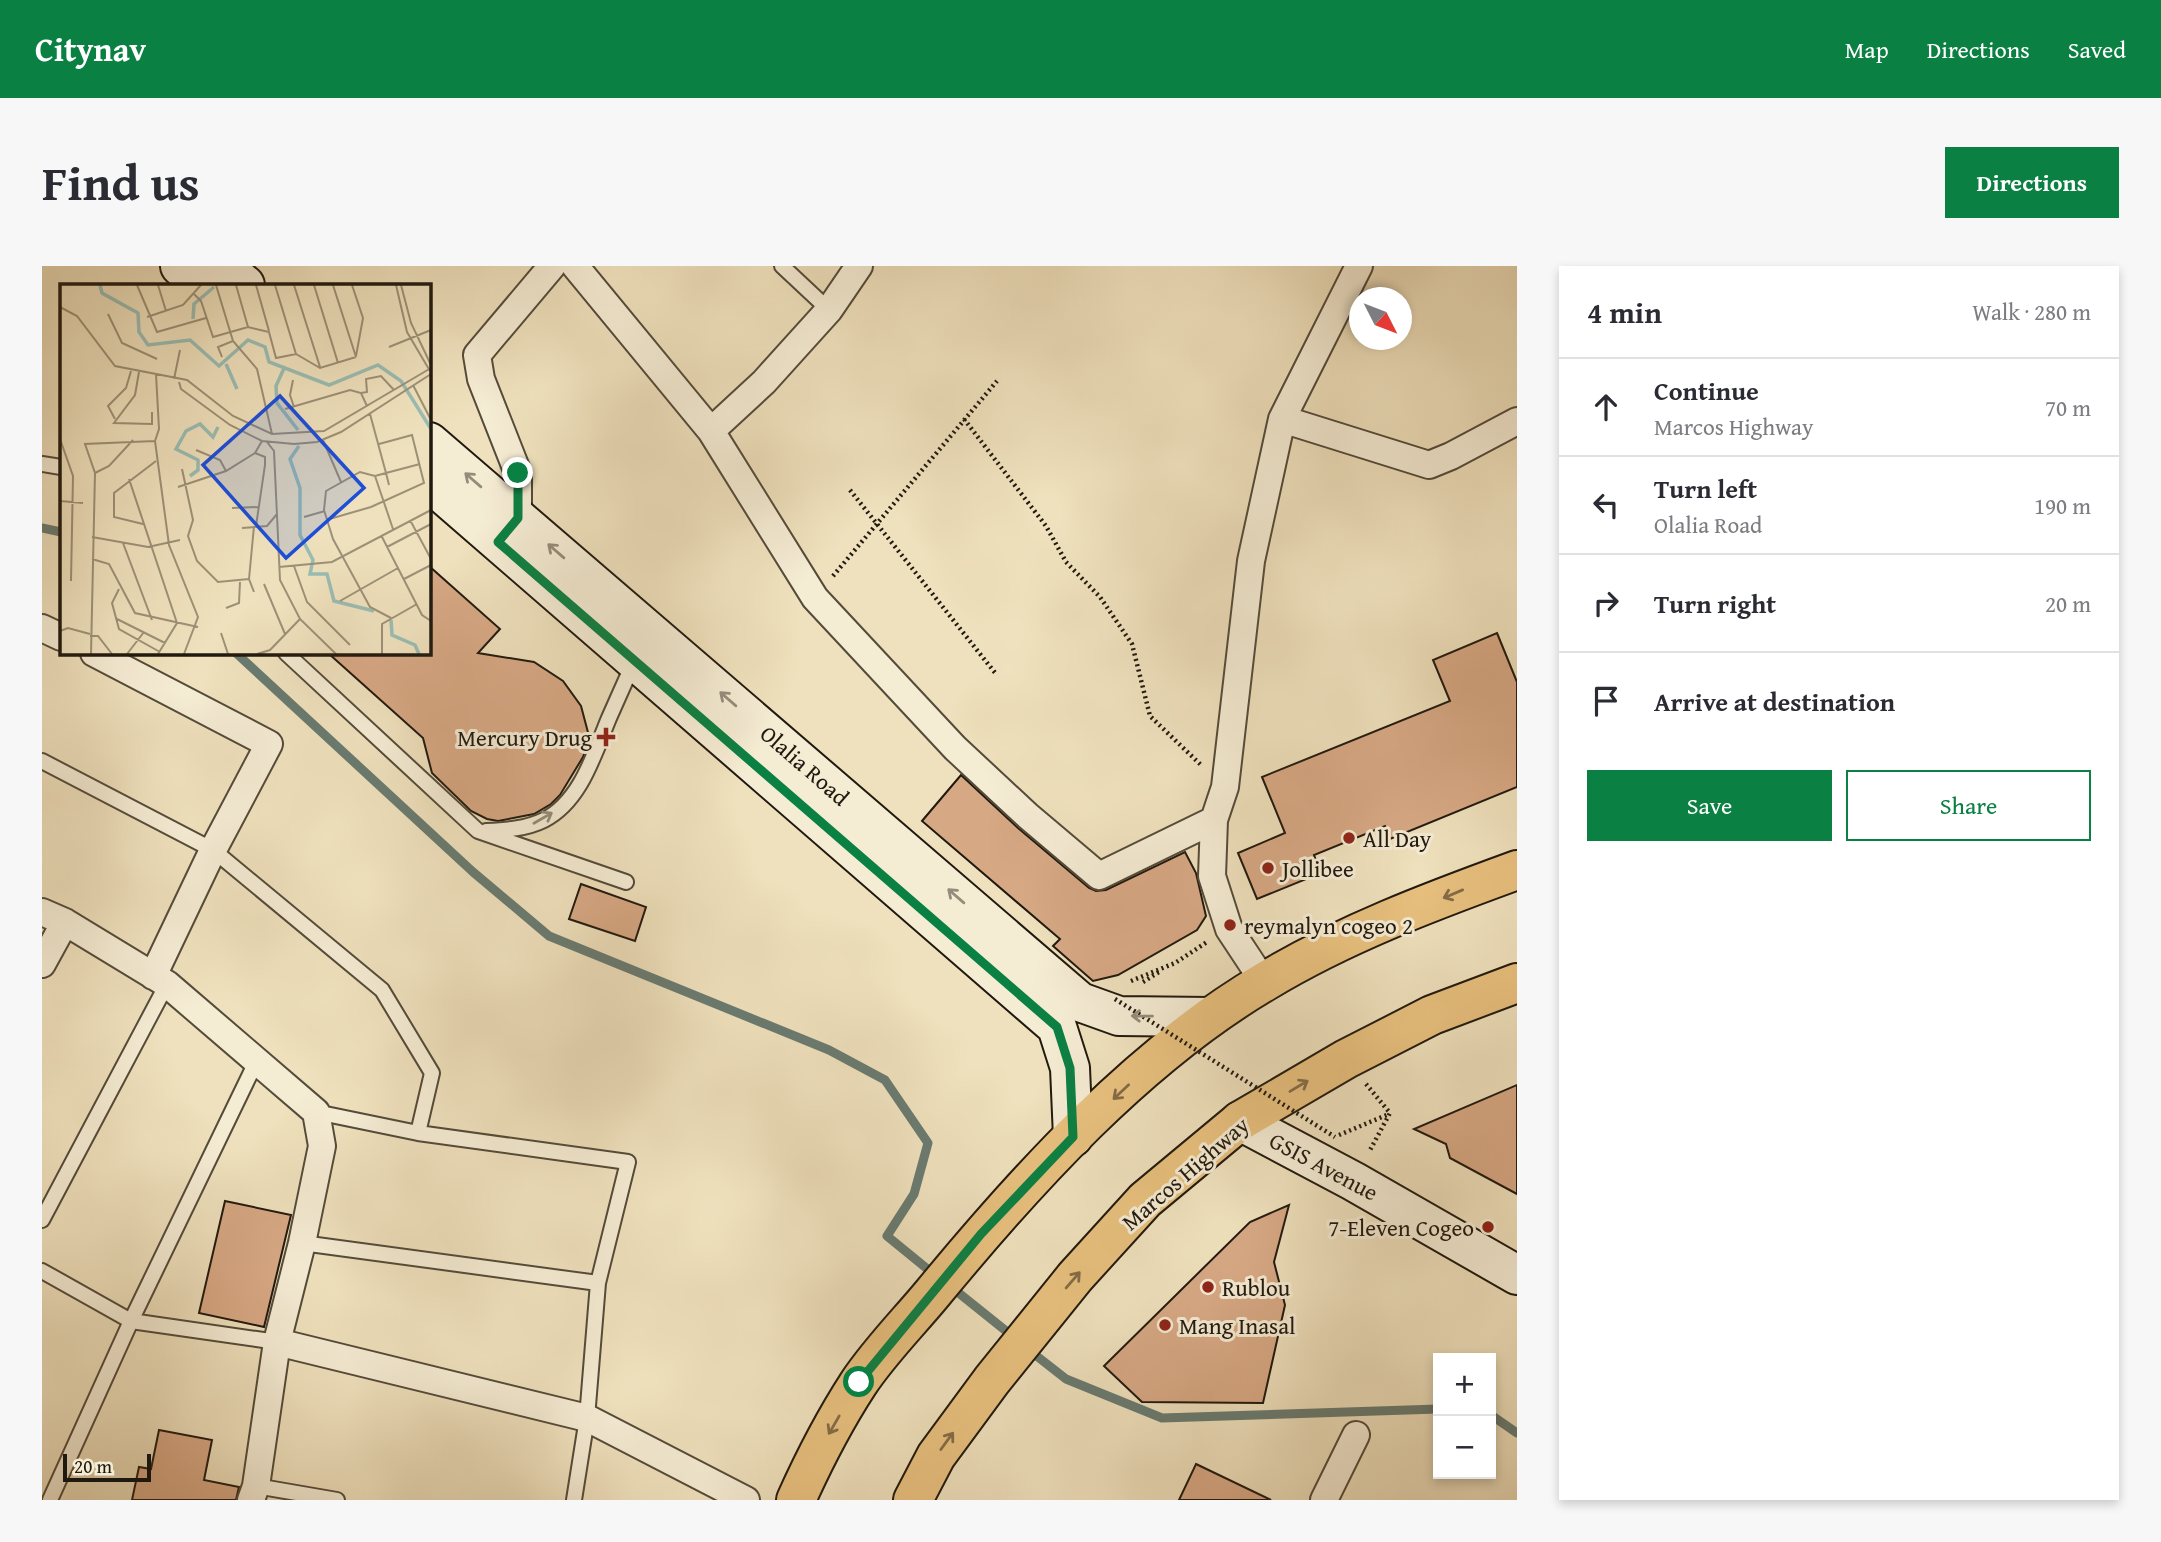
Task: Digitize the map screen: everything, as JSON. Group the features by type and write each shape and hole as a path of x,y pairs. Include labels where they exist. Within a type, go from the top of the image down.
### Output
{"main road":[{"path":"180,266 201,284"},
{"path":"223,266 244,284"},
{"name":"Olalia Road","path":"430,443 508,530 645,649 1057,1027 1070,1068 1073,1137"},
{"name":"Olalia Road","path":"430,483 508,530"},
{"name":"Olalia Road","path":"645,649 1080,1002 1119,1016 1210,1017"},
{"path":"796,1500 819,1451 859,1382 981,1234 1073,1137 1170,1047 1264,982 1319,951 1517,870"},
{"name":"Marcos Highway","path":"913,1500 936,1457 992,1380 1075,1277 1145,1200 1240,1121 1346,1059 1432,1015 1517,983"},
{"name":"GSIS Avenue","path":"1240,1121 1353,1181 1517,1275"}],"street":[{"path":"508,530 518,473 481,379 477,355 552,266"},
{"path":"575,266 711,430 815,598 955,748 1028,816 1099,876 1214,820"},
{"path":"711,430 764,382 829,310 859,266"},
{"path":"1264,982 1229,929 1212,876 1214,820 1225,787 1251,561 1282,419 1359,266"},
{"path":"1282,419 1429,465 1517,421"},
{"path":"42,628 60,637"},
{"path":"96,654 269,744 213,850 160,980"},
{"path":"42,964 54,917 160,980 316,1112 321,1146 302,1243 277,1342 253,1493"},
{"path":"277,1342 587,1418 746,1500"},
{"path":"1324,1500 1356,1435"}],"lane":[{"path":"782,266 829,310"},
{"path":"42,464 60,467"},
{"path":"478,831 526,827 545,820 564,804 596,755 608,720 645,649"},
{"path":"287,654 478,831 626,882"},
{"path":"42,761 213,850 382,990 432,1073 418,1133"},
{"path":"42,1220 160,980"},
{"path":"50,1500 131,1321 256,1062"},
{"path":"316,1112 418,1133 628,1162 598,1283 587,1418 574,1500"},
{"path":"302,1243 598,1283"},
{"path":"42,1271 131,1321 277,1342"},
{"path":"253,1493 337,1500"}],"path":[{"path":"815,598 996,381"},
{"path":"964,419 1046,526 1066,562 1100,597 1132,644 1150,716 1225,787"},
{"path":"850,490 996,674"},
{"path":"1127,982 1175,963 1229,929"},
{"path":"1115,999 1335,1137 1390,1114"},
{"path":"1346,1059 1390,1114"},
{"path":"1353,1181 1390,1114"}],"building":[{"path":"430,567 500,629 478,653 534,662 563,681 581,706 590,740 560,795 551,804 534,814 498,821 471,811 432,773 423,738 329,654 430,654"},
{"path":"1497,633 1517,682 1517,787 1390,839 1385,826 1314,855 1321,873 1257,899 1238,853 1285,833 1262,777 1450,701 1433,660"},
{"path":"961,775 1018,828 1096,891 1106,890 1185,852 1196,873 1206,916 1197,930 1118,975 1093,981 1053,946 1060,939 922,821"},
{"path":"581,884 646,907 635,941 569,919"},
{"path":"1517,1085 1517,1194 1450,1158 1446,1144 1414,1129"},
{"path":"225,1201 291,1215 264,1327 199,1313"},
{"path":"1289,1205 1274,1262 1285,1305 1263,1403 1142,1402 1104,1366 1250,1222"},
{"path":"159,1430 212,1440 204,1480 239,1487 236,1500 132,1500 139,1467 151,1469"},
{"path":"1196,1464 1271,1500 1179,1500"}],"waterway":[{"path":"42,528 60,532"},
{"path":"237,654 473,872 549,936 829,1050 885,1080 928,1143 914,1194 887,1236 936,1276"},
{"path":"950,1286 1016,1339"},
{"path":"1029,1350 1066,1379 1162,1418 1433,1409"},
{"path":"1492,1416 1517,1433"}],"place":[{"name":"Mercury Drug","path":"606,737"},
{"name":"All Day","path":"1349,838"},
{"name":"Jollibee","path":"1268,868"},
{"name":"reymalyn cogeo 2","path":"1230,925"},
{"name":"7-Eleven Cogeo","path":"1488,1227"},
{"name":"Rublou","path":"1208,1287"},
{"name":"Mang Inasal","path":"1165,1325"}],"route":[{"path":"518,473 518,518 498,542 1057,1027 1070,1068 1073,1137 981,1234 859,1382"}]}
